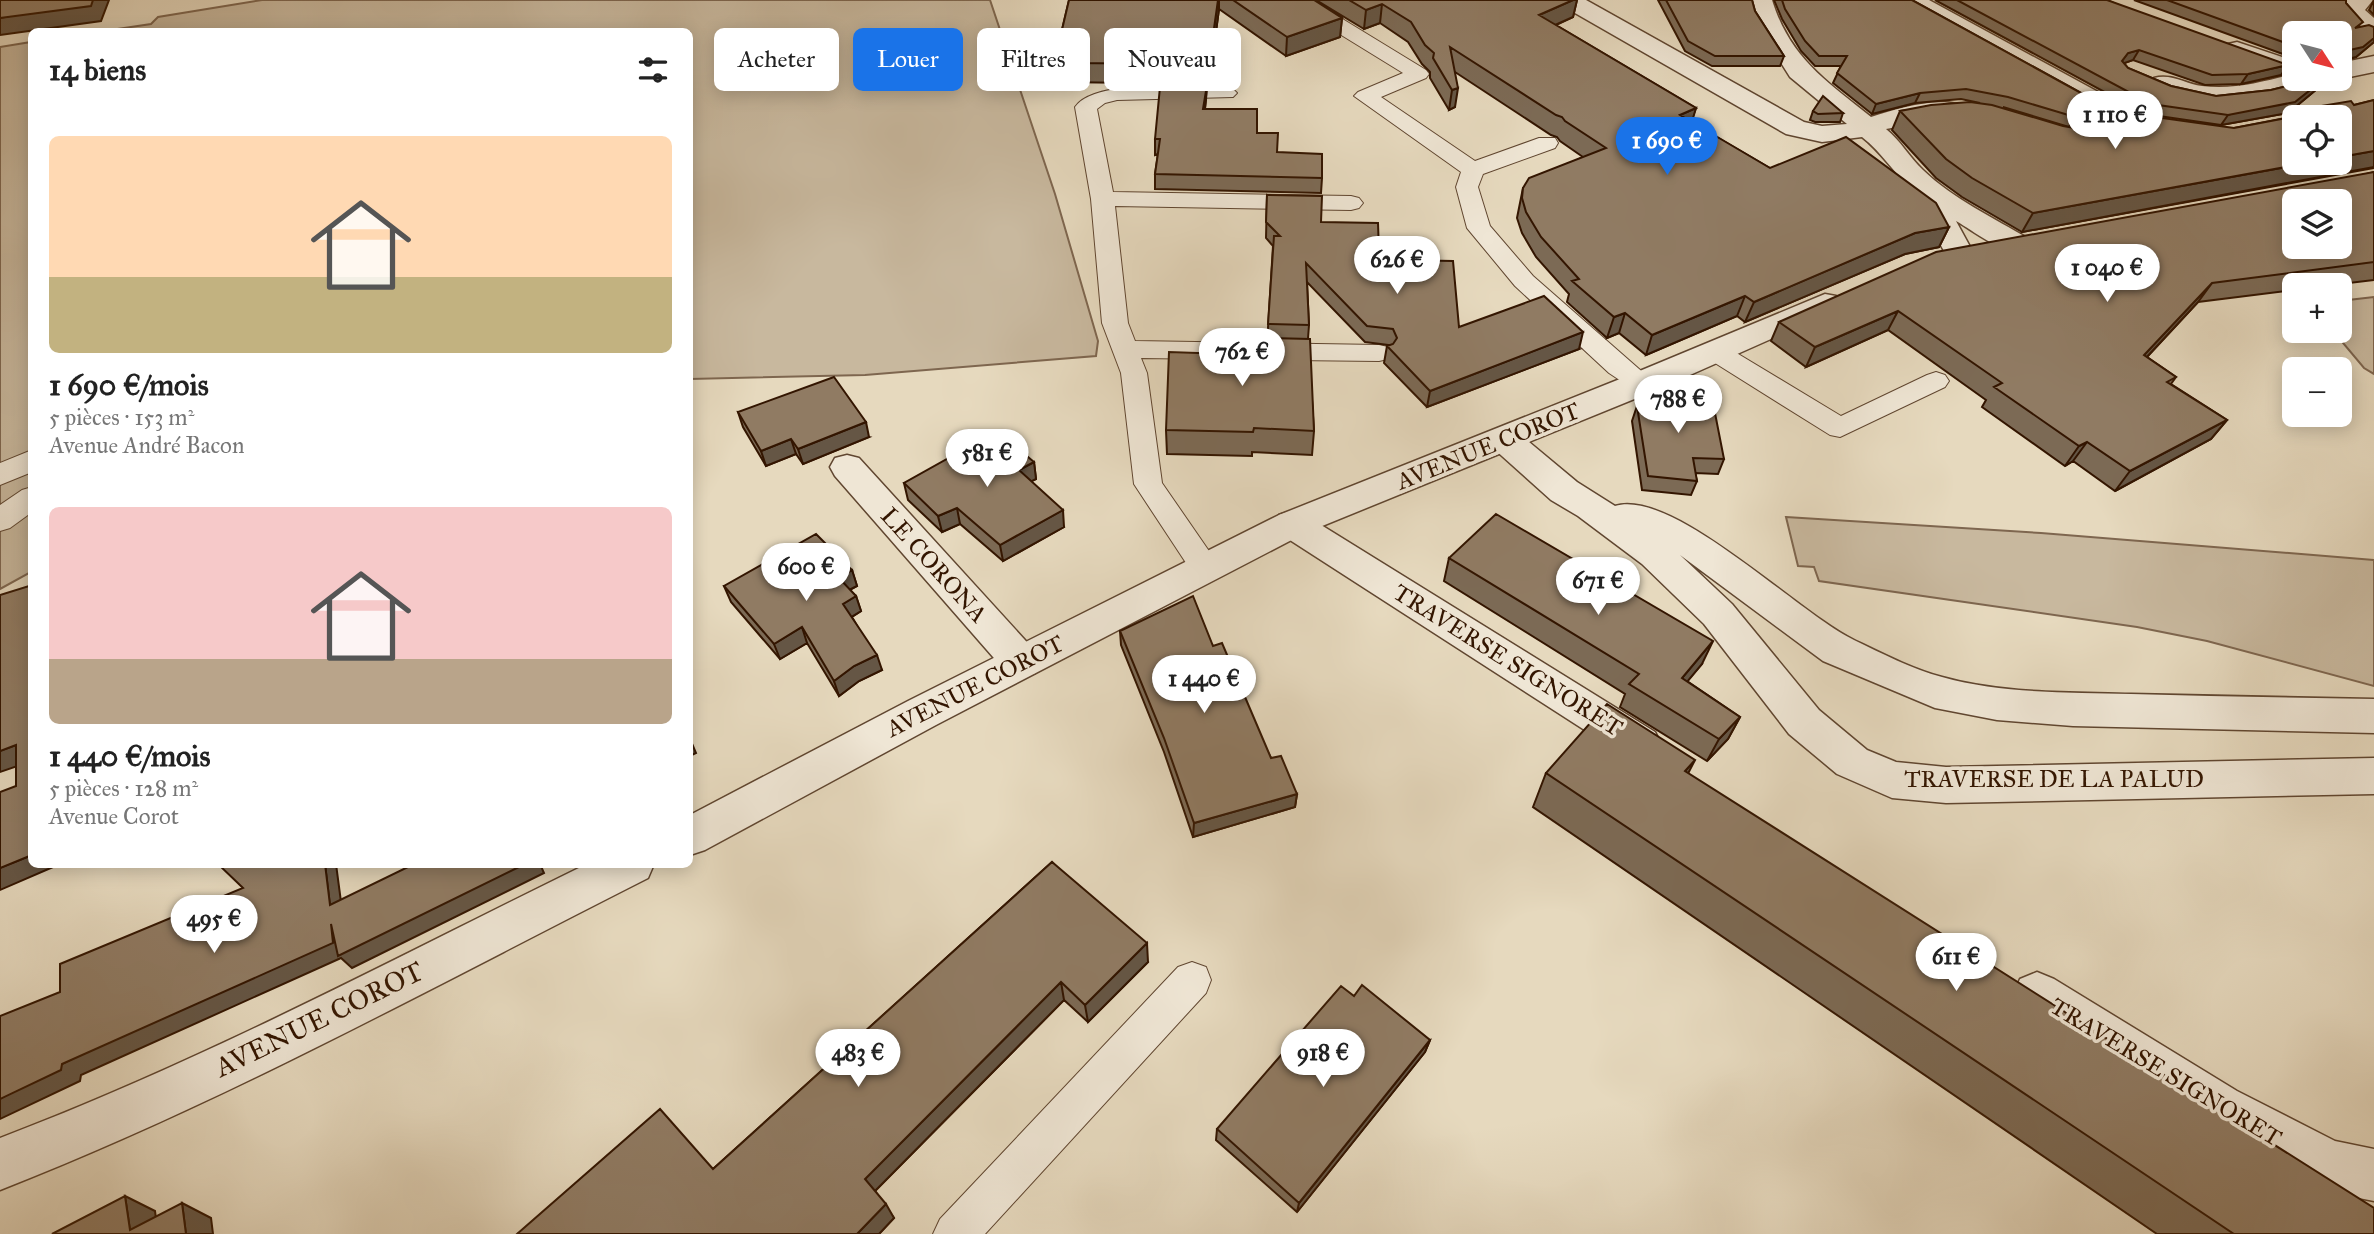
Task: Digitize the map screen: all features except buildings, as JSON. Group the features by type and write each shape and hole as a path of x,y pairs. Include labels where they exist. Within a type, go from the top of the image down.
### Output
{"street":[{"path":"1569,0 1795,128 1852,153 1940,217 1943,257 2032,242 1960,211 1913,176 1888,144 1799,72 1766,20 1760,0"},
{"path":"1912,0 2137,124 2199,134"},
{"path":"2361,0 2355,3 2353,11 2374,31"},
{"path":"2218,41 2282,65"},
{"path":"2352,69 2374,64"},
{"path":"2140,74 2186,92 2208,96 2230,96 2282,85"},
{"path":"1852,153 1867,127 1897,118 1948,110 1970,111"},
{"path":"2099,133 2137,124"},
{"name":"AVENUE COROT","path":"693,834 1021,662 1292,524 1642,383 1854,290"},
{"name":"TRAVERSE DE LA PALUD","path":"1505,440 1564,491 1591,507 1655,554 1718,614 1804,722 1852,762 1892,780 1946,785 2374,776"},
{"name":"LE CORONA","path":"847,467 1021,662"},
{"name":"TRAVERSE DE LA PALUD","path":"1591,507 1640,517 1695,547 1836,650 1935,692 1997,704 2073,709 2374,716"},
{"name":"TRAVERSE SIGNORET","path":"1292,524 1668,761"},
{"name":"AVENUE COROT","path":"0,1164 86,1131 265,1047 624,868"},
{"name":"TRAVERSE SIGNORET","path":"2008,976 2219,1109 2329,1166 2368,1195"}],"lane":[{"path":"1306,5 1419,74 1365,96 1473,170"},
{"path":"1205,567 1147,484 1133,373 1115,324 1103,199 1086,107 1098,98 1117,94 1226,93"},
{"path":"1473,170 1546,143"},
{"path":"1473,170 1467,187 1479,228 1524,281 1618,366 1642,383"},
{"path":"1103,199 1351,204"},
{"path":"1125,349 1379,353"},
{"path":"1716,352 1840,428 1936,381"},
{"path":"0,475 28,462"},
{"path":"0,520 28,500"},
{"path":"955,1234 1192,980"}],"shaded area":[{"path":"262,0 990,0 999,28 977,28 977,91 1020,91 1055,194 1098,341 1096,356 865,375 693,379 693,28 124,28 151,24 158,17"},
{"path":"28,42 28,574 0,589 0,47"},
{"path":"2374,297 2374,374 2364,368 2343,343 2352,343 2352,300"},
{"path":"1786,517 2041,533 2374,560 2374,686 2207,641 2137,627 1819,581 1814,567 1798,566"}]}
